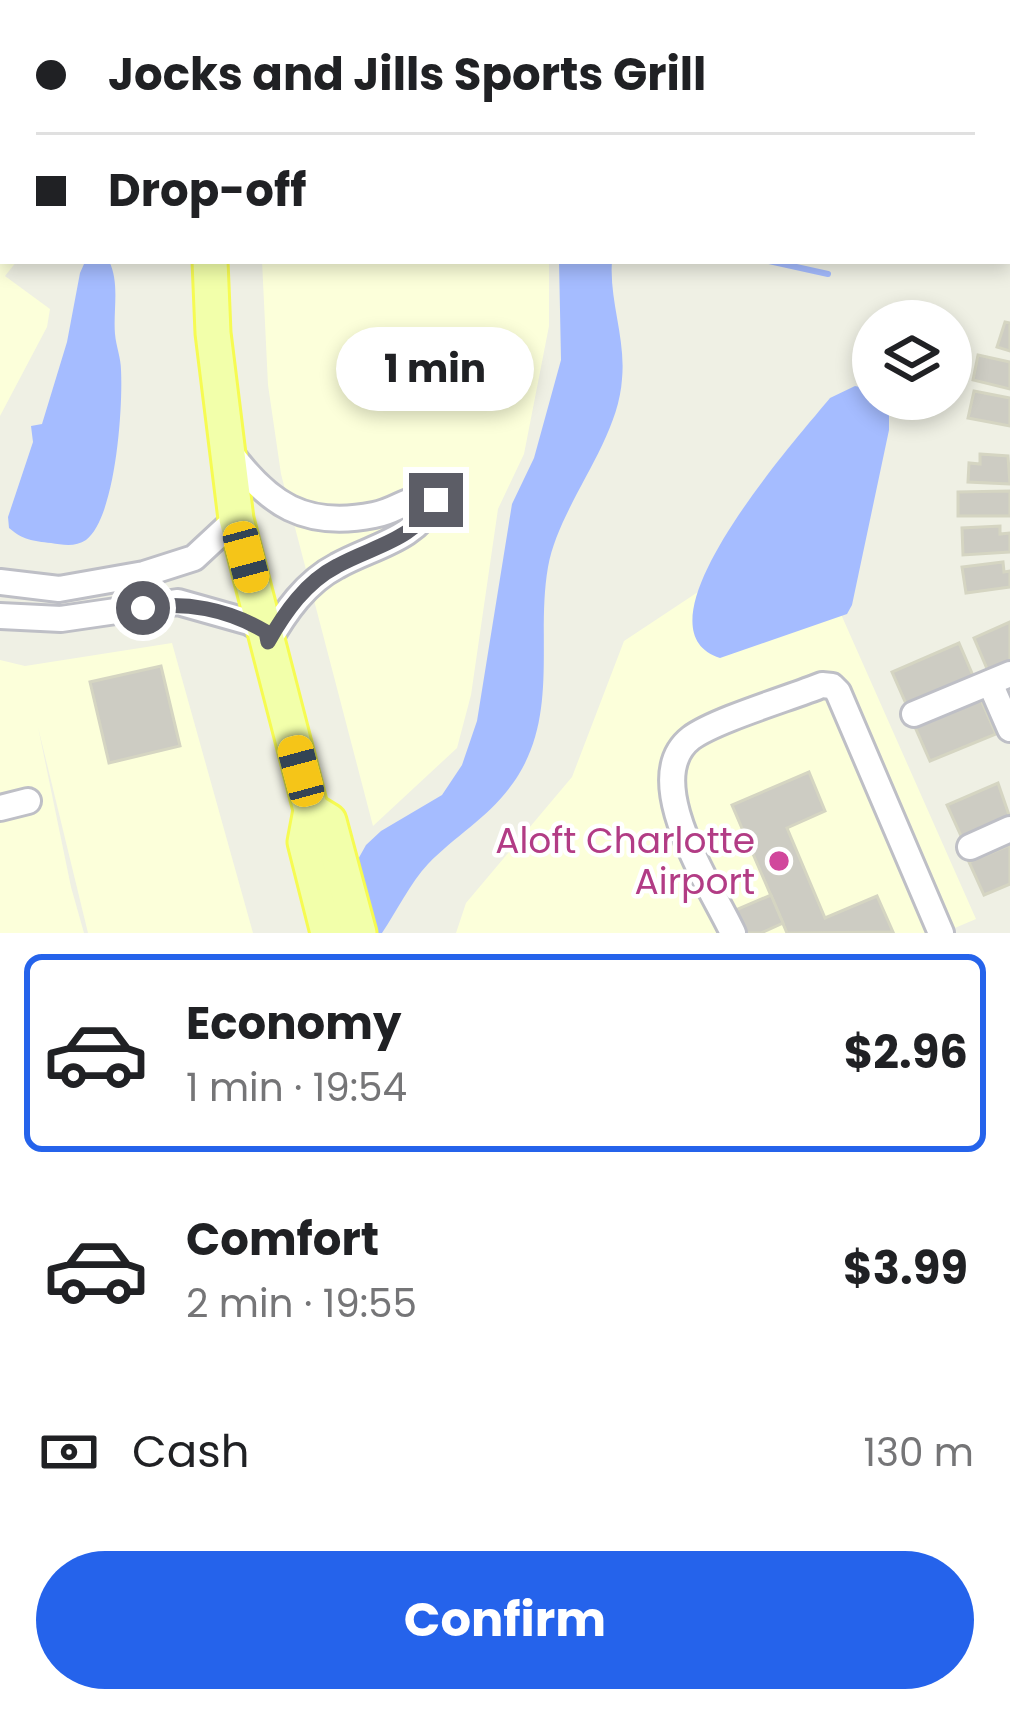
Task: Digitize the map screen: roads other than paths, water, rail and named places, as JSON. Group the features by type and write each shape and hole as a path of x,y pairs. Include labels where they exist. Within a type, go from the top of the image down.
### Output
{"main road":[{"path":"210,264 213,333 236,519 267,637 358,933"},
{"path":"320,816 304,842 328,933"}],"street":[{"path":"0,616 61,619 178,602 249,622 267,637 310,586 339,565 409,533 436,500 415,496 375,515 333,519 301,514 275,502 252,483 227,448"},
{"path":"0,582 58,590 144,574 194,558 236,519"},
{"path":"914,715 1000,679 1010,729"},
{"path":"733,933 672,805 670,778 676,753 694,735 832,686 941,933"},
{"path":"0,808 28,801"},
{"path":"970,847 1010,829"}],"water":[{"path":"84,264 110,264 112,269 121,387 119,434 104,509 86,540 69,545 19,535 9,528 8,517 33,442 31,426 42,424 67,342"},
{"path":"559,264 612,264 622,349 618,403 564,520 548,567 542,699 531,750 499,801 421,872 382,933 317,933 366,845 442,795 462,765 477,721 512,504 534,458 561,360"},
{"path":"852,387 852,420 889,420 852,605 847,614 720,658 697,640 693,610 706,572 757,489 830,398"}],"waterway":[{"path":"783,264 828,274"}],"place":[{"name":"Aloft Charlotte Airport","path":"779,861"}]}
